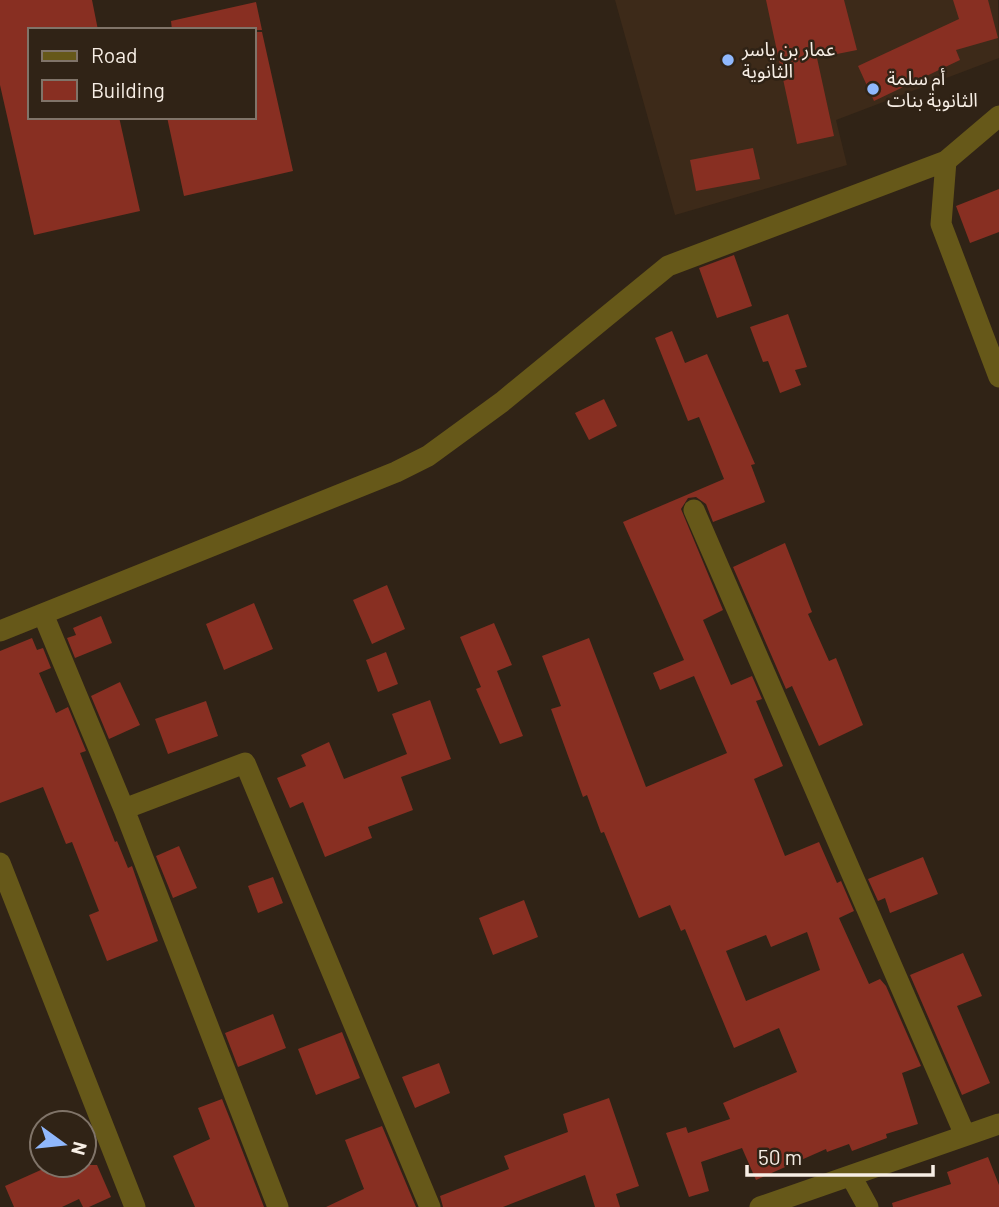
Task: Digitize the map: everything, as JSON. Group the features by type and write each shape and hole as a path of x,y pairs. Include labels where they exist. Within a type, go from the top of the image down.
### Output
{"street":[{"path":"0,631 428,456 502,402 668,266 946,161 999,116"},
{"path":"946,161 941,224 999,377"},
{"path":"694,510 965,1135"},
{"path":"43,614 124,809 278,1207"},
{"path":"124,809 245,763 430,1207"},
{"path":"0,863 135,1207"},
{"path":"760,1207 999,1124"},
{"path":"851,1176 868,1207"}],"shaded area":[{"name":"عمار بن ياسر الثانوية","path":"615,0 998,0 999,58 836,120 847,165 675,215"}],"building":[{"path":"0,0 92,0 98,28 28,28 28,119 119,119 140,211 34,235 0,85"},
{"path":"766,0 844,0 857,50 817,58 834,136 797,144"},
{"path":"953,0 988,0 998,38 956,50 960,60 874,101 858,66 959,19"},
{"path":"256,2 262,30 172,28 171,21"},
{"path":"256,32 262,32 293,171 184,196 167,119 256,119"},
{"path":"753,148 760,179 696,191 690,160"},
{"path":"999,189 999,232 970,243 956,206"},
{"path":"734,255 752,306 717,318 699,268"},
{"path":"788,314 807,367 795,370 801,385 780,393 768,361 763,362 750,327"},
{"path":"672,331 685,363 707,354 755,464 751,465 765,502 713,522 706,504 696,497 688,498 681,509 723,610 703,620 731,685 752,676 762,699 756,701 783,766 754,779 785,856 819,842 837,883 841,881 854,911 839,918 869,984 880,979 886,986 921,1066 902,1073 918,1124 886,1134 887,1138 852,1151 849,1144 827,1152 826,1149 756,1180 742,1148 701,1162 709,1191 689,1197 666,1133 686,1127 688,1133 730,1119 723,1103 797,1072 779,1028 734,1048 685,929 681,931 670,905 639,918 587,795 583,797 551,709 561,706 542,656 589,638 646,787 727,753 694,676 660,690 653,673 684,660 623,522 724,479 699,417 688,421 655,338","holes":["807,932 820,970 746,1001 726,951 766,935 771,947"]},
{"path":"604,399 617,426 589,440 575,413"},
{"path":"785,543 812,612 808,614 829,661 836,658 863,725 819,746 792,686 786,689 733,567"},
{"path":"387,585 405,629 372,644 353,600"},
{"path":"254,603 273,649 224,670 206,624"},
{"path":"101,616 112,643 75,658 67,638 76,635 73,628"},
{"path":"494,623 512,665 497,671 523,736 500,744 476,689 481,687 460,637"},
{"path":"32,638 37,650 43,648 51,668 39,673 56,713 68,707 86,751 80,753 115,842 117,841 128,868 132,866 158,941 107,961 89,915 99,911 72,842 66,844 43,787 0,803 0,651"},
{"path":"386,652 398,684 378,692 366,660"},
{"path":"120,682 140,725 109,739 91,696"},
{"path":"430,700 451,759 401,777 413,810 368,827 372,838 325,857 303,802 290,808 277,778 306,766 301,755 329,742 344,779 407,754 392,714"},
{"path":"206,701 218,736 168,754 155,719"},
{"path":"179,846 197,888 173,898 156,856"},
{"path":"923,857 938,894 890,913 885,898 878,901 868,879"},
{"path":"273,877 283,903 258,913 248,886"},
{"path":"524,900 538,937 493,955 479,918"},
{"path":"963,953 982,996 957,1006 990,1083 962,1095 910,975"},
{"path":"273,1014 286,1048 238,1067 225,1033"},
{"path":"342,1032 360,1078 316,1095 298,1049"},
{"path":"439,1063 450,1093 415,1108 402,1077"},
{"path":"609,1098 639,1186 616,1194 620,1207 595,1207 585,1175 503,1207 443,1207 440,1196 509,1169 504,1156 568,1132 563,1114"},
{"path":"222,1099 264,1207 195,1207 173,1156 210,1139 198,1108"},
{"path":"382,1126 416,1207 326,1207 364,1189 345,1140"},
{"path":"988,1157 999,1185 999,1207 893,1207 892,1203 951,1184 947,1172"},
{"path":"98,1167 111,1197 89,1207 83,1207 79,1199 62,1207 14,1207 5,1186 28,1176 28,1179 98,1179"}],"place":[{"name":"عمار بن ياسر الثانوية","path":"728,60"},
{"name":"أم سلمة الثانوية بنات","path":"873,89"}]}
